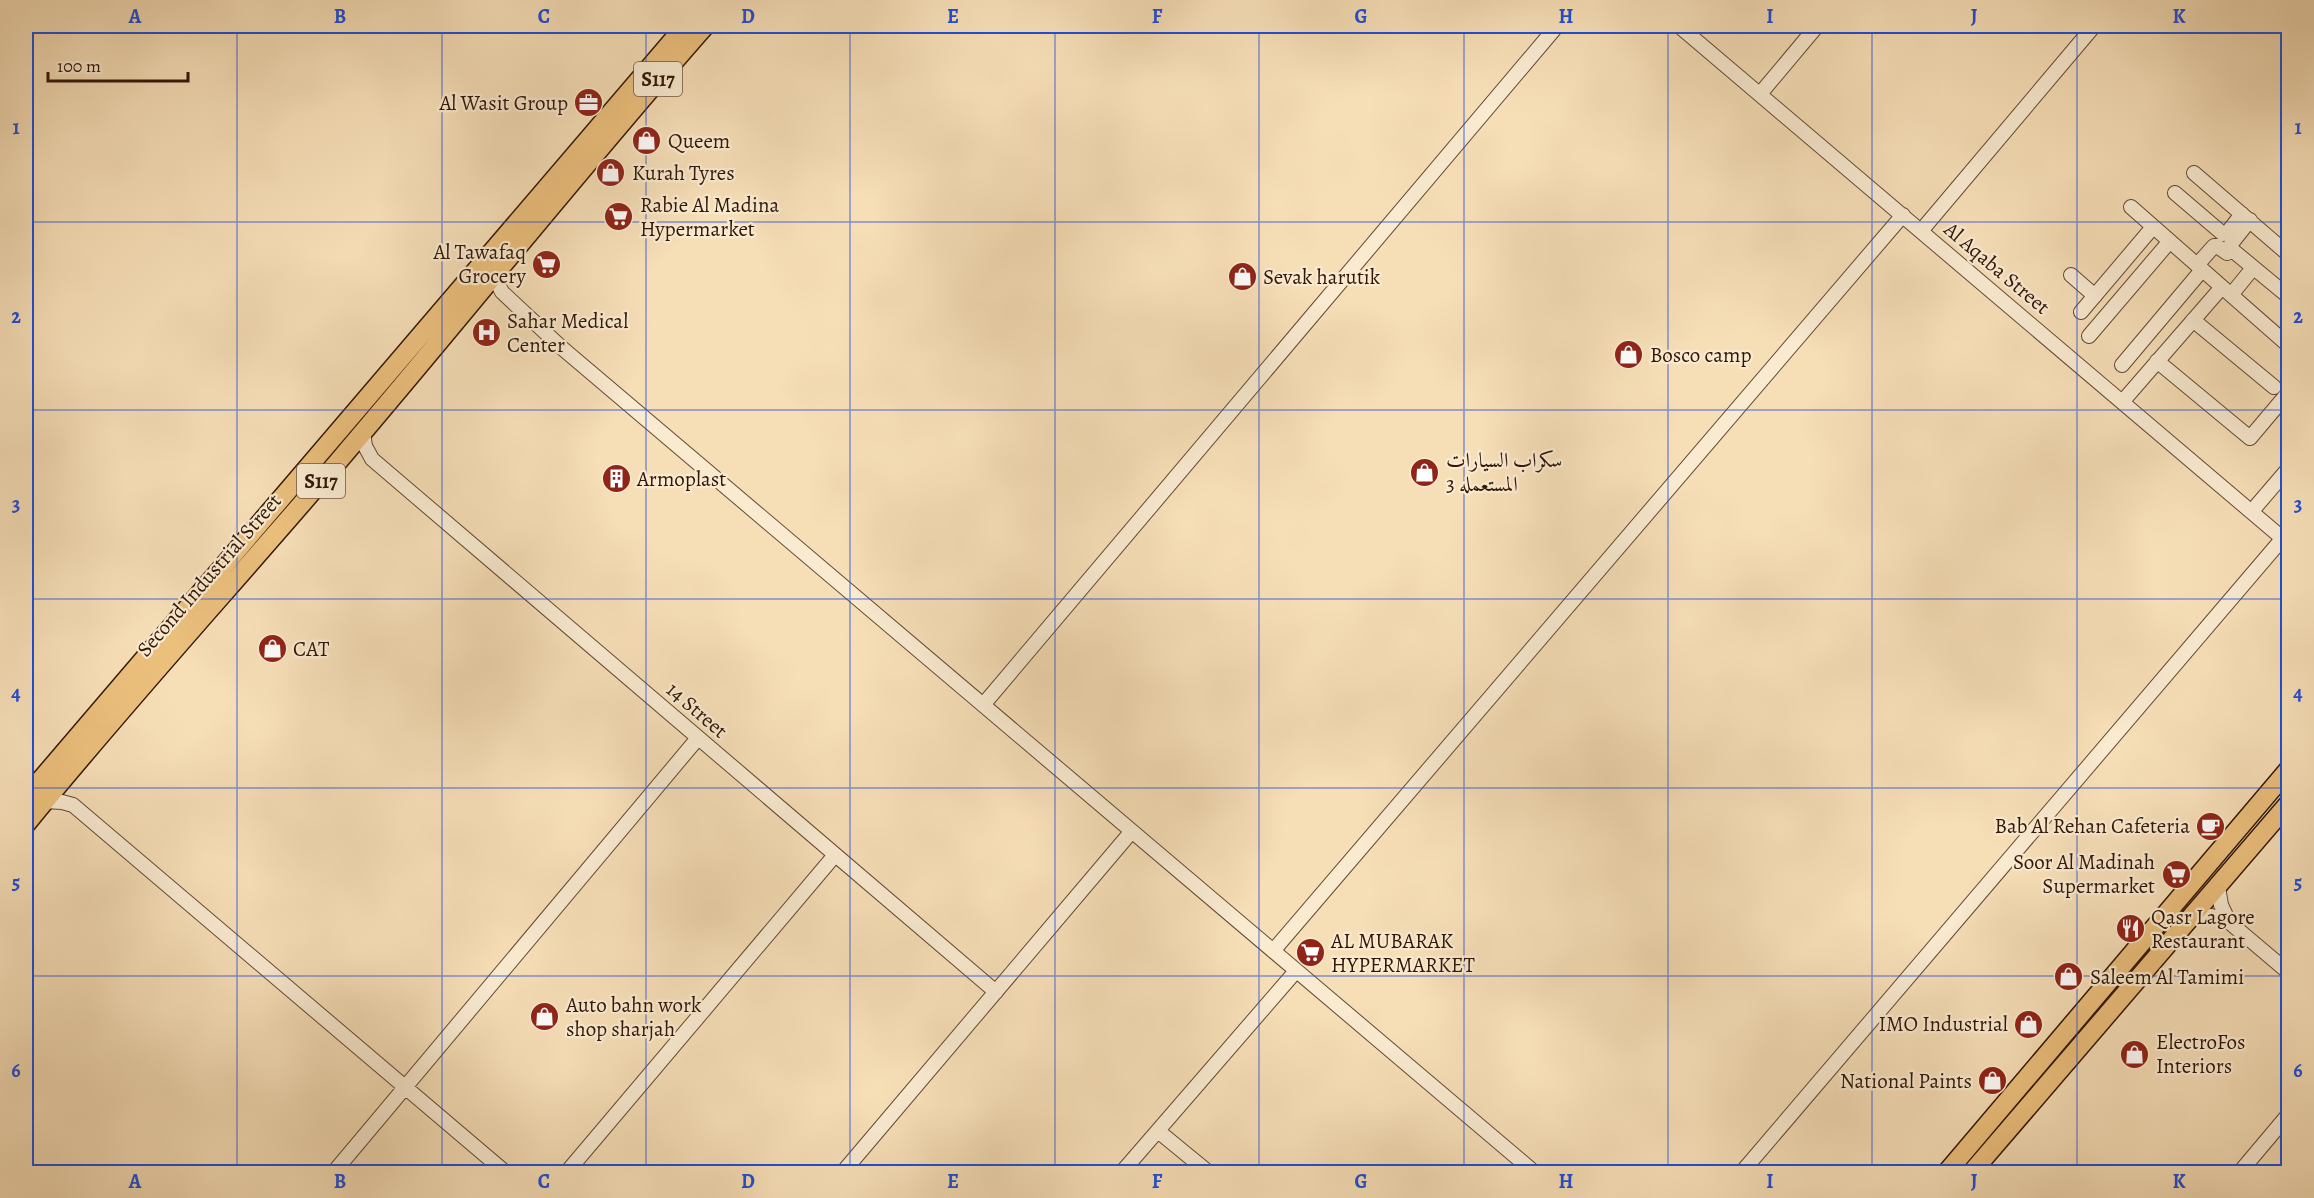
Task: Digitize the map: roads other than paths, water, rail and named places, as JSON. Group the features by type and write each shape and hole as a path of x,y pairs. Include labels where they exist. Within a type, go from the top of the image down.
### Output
{"main road":[{"name":"Second Industrial Street","path":"26,797 685,26"},
{"name":"Second Industrial Street","path":"26,824 363,432 498,268 705,26"},
{"path":"1947,1173 2289,770"},
{"path":"1972,1173 2289,804"},
{"path":"2191,918 2186,909 2200,890 2202,872"},
{"path":"2106,1016 2111,1001 2131,973 2125,964"}],"street":[{"path":"983,705 1557,26"},
{"name":"Al Aqaba Street","path":"1679,26 2286,541"},
{"path":"1760,94 1817,26"},
{"path":"1921,231 2094,26"},
{"path":"2194,173 2289,254"},
{"path":"2175,193 2223,234 2246,217"},
{"path":"2131,207 2289,345"},
{"path":"1273,951 1903,215"},
{"path":"2246,217 2231,244 2233,251 2289,296"},
{"path":"2081,312 2153,227"},
{"path":"2090,336 2170,241"},
{"path":"2122,365 2158,323 2214,246 2227,253 2233,251"},
{"path":"498,268 498,284 507,298 569,354 1534,1173"},
{"path":"2122,401 2193,320 2253,268"},
{"path":"2071,275 2095,296"},
{"path":"2108,280 2124,295"},
{"path":"478,293 507,298"},
{"path":"2193,320 2274,387"},
{"path":"2158,323 2177,339"},
{"path":"2157,361 2248,437 2252,437 2289,393"},
{"path":"363,432 365,446 372,459"},
{"path":"340,459 356,455 372,459"},
{"name":"14 Street","path":"372,459 996,992"},
{"path":"2252,512 2289,469"},
{"path":"1742,1173 2286,541"},
{"path":"334,1173 698,738"},
{"path":"66,777 68,794 73,805"},
{"path":"44,801 73,805 505,1173"},
{"path":"843,1173 1132,831"},
{"path":"567,1173 835,855"},
{"path":"2218,887 2221,906 2229,922"},
{"path":"2191,918 2211,916 2229,922 2289,972"},
{"path":"1122,1173 1296,971"},
{"path":"2240,1173 2289,1115"},
{"path":"1158,1131 1208,1173"}],"place":[{"name":"Al Wasit Group","path":"589,103"},
{"name":"Queem","path":"647,141"},
{"name":"Kurah Tyres","path":"611,173"},
{"name":"Rabie Al Madina Hypermarket","path":"619,217"},
{"name":"Al Tawafaq Grocery","path":"547,264"},
{"name":"Sevak harutik","path":"1242,277"},
{"name":"Sahar Medical Center","path":"486,333"},
{"name":"Bosco camp","path":"1629,355"},
{"name":"سكراب السيارات المستعمله 3","path":"1425,472"},
{"name":"Armoplast","path":"616,479"},
{"name":"CAT","path":"272,649"},
{"name":"Bab Al Rehan Cafeteria","path":"2211,826"},
{"name":"Soor Al Madinah Supermarket","path":"2176,874"},
{"name":"Qasr Lagore Restaurant","path":"2130,929"},
{"name":"AL MUBARAK HYPERMARKET","path":"1310,953"},
{"name":"Saleem Al Tamimi","path":"2069,977"},
{"name":"Auto bahn work shop sharjah","path":"545,1017"},
{"name":"IMO Industrial","path":"2029,1024"},
{"name":"ElectroFos Interiors","path":"2135,1054"},
{"name":"National Paints","path":"1993,1081"}]}
